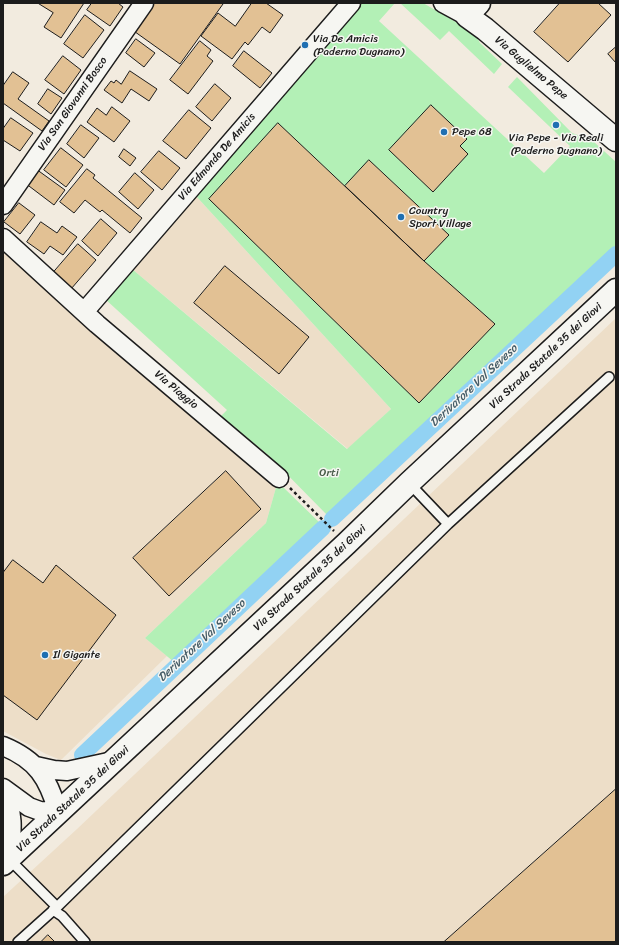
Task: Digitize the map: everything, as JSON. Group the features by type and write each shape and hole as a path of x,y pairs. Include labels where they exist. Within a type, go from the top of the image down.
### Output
{"main road":[{"name":"Via Guglielmo Pepe","path":"473,9 485,29 616,139"},
{"name":"Via Strada Statale 35 dei Giovi","path":"6,861 616,290"}],"street":[{"name":"Via San Giovanni Bosco","path":"3,205 144,3"},
{"name":"Via Edmondo De Amicis","path":"84,312 351,3"},
{"name":"Via Guglielmo Pepe","path":"443,3 473,9"},
{"name":"Via Piaggio","path":"3,238 84,312 279,478"},
{"path":"3,746 9,748 36,766 46,780 53,795 58,812 40,811 28,807 3,789"},
{"path":"36,766 67,771 113,761"},
{"path":"3,789 8,800 12,822 6,861"}],"lane":[{"path":"18,942 55,908 448,524 608,377"},
{"path":"410,484 448,524"},
{"path":"6,861 55,908 86,942"}],"path":[{"path":"279,478 347,543"}],"shaded area":[{"path":"196,196 391,409 348,449 132,269"},
{"path":"3,242 277,484 266,523 145,638 167,656 61,760 46,754 3,731"},
{"path":"616,318 616,942 3,942 3,897 77,829"}],"green space":[{"name":"Country Sport Village","path":"361,3 395,3 379,21 544,173 570,146 508,87 517,77 572,133 594,142 616,162 616,250 329,517 268,455 221,416 227,410 105,299 132,269 347,449 391,409 196,196"},
{"path":"400,3 423,3 475,33 480,43 502,64 494,74 449,31 440,40"},
{"path":"277,484 284,488 321,524 174,662 145,638 266,523"}],"building":[{"path":"38,3 84,3 61,38 44,27 53,13"},
{"path":"92,3 118,3 123,7 110,26 87,10"},
{"path":"150,3 223,4 180,64 131,29"},
{"path":"252,3 266,3 283,15 270,33 262,27 248,45 245,42 232,59 201,36 218,13 235,26"},
{"path":"560,3 598,3 611,15 568,62 534,32"},
{"path":"85,15 104,30 83,58 64,44"},
{"path":"136,39 155,53 144,67 126,53"},
{"path":"200,41 211,50 207,56 213,61 188,94 170,80"},
{"path":"616,47 616,63 608,54"},
{"path":"244,51 272,73 260,88 233,66"},
{"path":"63,56 81,70 64,94 45,80"},
{"path":"130,71 157,89 149,101 131,89 122,103 104,90 111,81 114,83 116,80 121,84"},
{"path":"13,72 29,83 18,99 49,121 42,131 3,103 3,86"},
{"path":"215,84 231,98 212,121 196,107"},
{"path":"48,89 62,98 51,114 38,104"},
{"path":"431,105 467,139 460,146 468,154 433,192 389,150"},
{"path":"112,107 130,121 114,142 87,122 97,108 106,115"},
{"path":"189,110 211,128 186,159 163,141"},
{"path":"11,118 33,133 20,151 3,140 3,129"},
{"path":"278,123 424,261 495,324 419,403 209,199"},
{"path":"81,125 99,138 84,158 67,144"},
{"path":"61,148 83,165 66,187 44,170"},
{"path":"124,149 136,158 130,166 119,157"},
{"path":"159,151 180,168 162,190 141,172"},
{"path":"369,160 449,235 424,261 345,186"},
{"path":"36,169 65,190 54,205 25,183"},
{"path":"87,169 95,175 93,178 142,218 130,233 102,210 100,212 85,200 74,213 60,202"},
{"path":"135,173 154,190 138,209 119,192"},
{"path":"19,203 35,215 20,234 4,222"},
{"path":"101,219 117,233 98,256 82,241"},
{"path":"41,222 57,233 62,226 77,237 63,255 50,246 44,254 27,242"},
{"path":"78,244 96,260 71,289 53,273"},
{"path":"225,266 309,337 279,374 194,303"},
{"path":"226,471 261,509 169,596 133,558"},
{"name":"Il Gigante","path":"13,560 43,583 56,565 116,615 37,720 3,695 3,573"},
{"path":"616,789 616,942 444,942"},
{"path":"48,935 55,942 41,942"}],"waterway":[{"name":"Derivatore Val Seveso","path":"332,519 616,254"},
{"name":"Derivatore Val Seveso","path":"82,755 323,528"}],"place":[{"name":"Via De Amicis (Paderno Dugnano)","path":"305,45"},
{"name":"Via Pepe - Via Reali (Paderno Dugnano)","path":"556,125"},
{"name":"Pepe 68","path":"444,132"},
{"name":"Country Sport Village","path":"401,217"},
{"name":"Il Gigante","path":"45,655"}],"park label":[{"name":"Orti","path":"329,473"}]}
